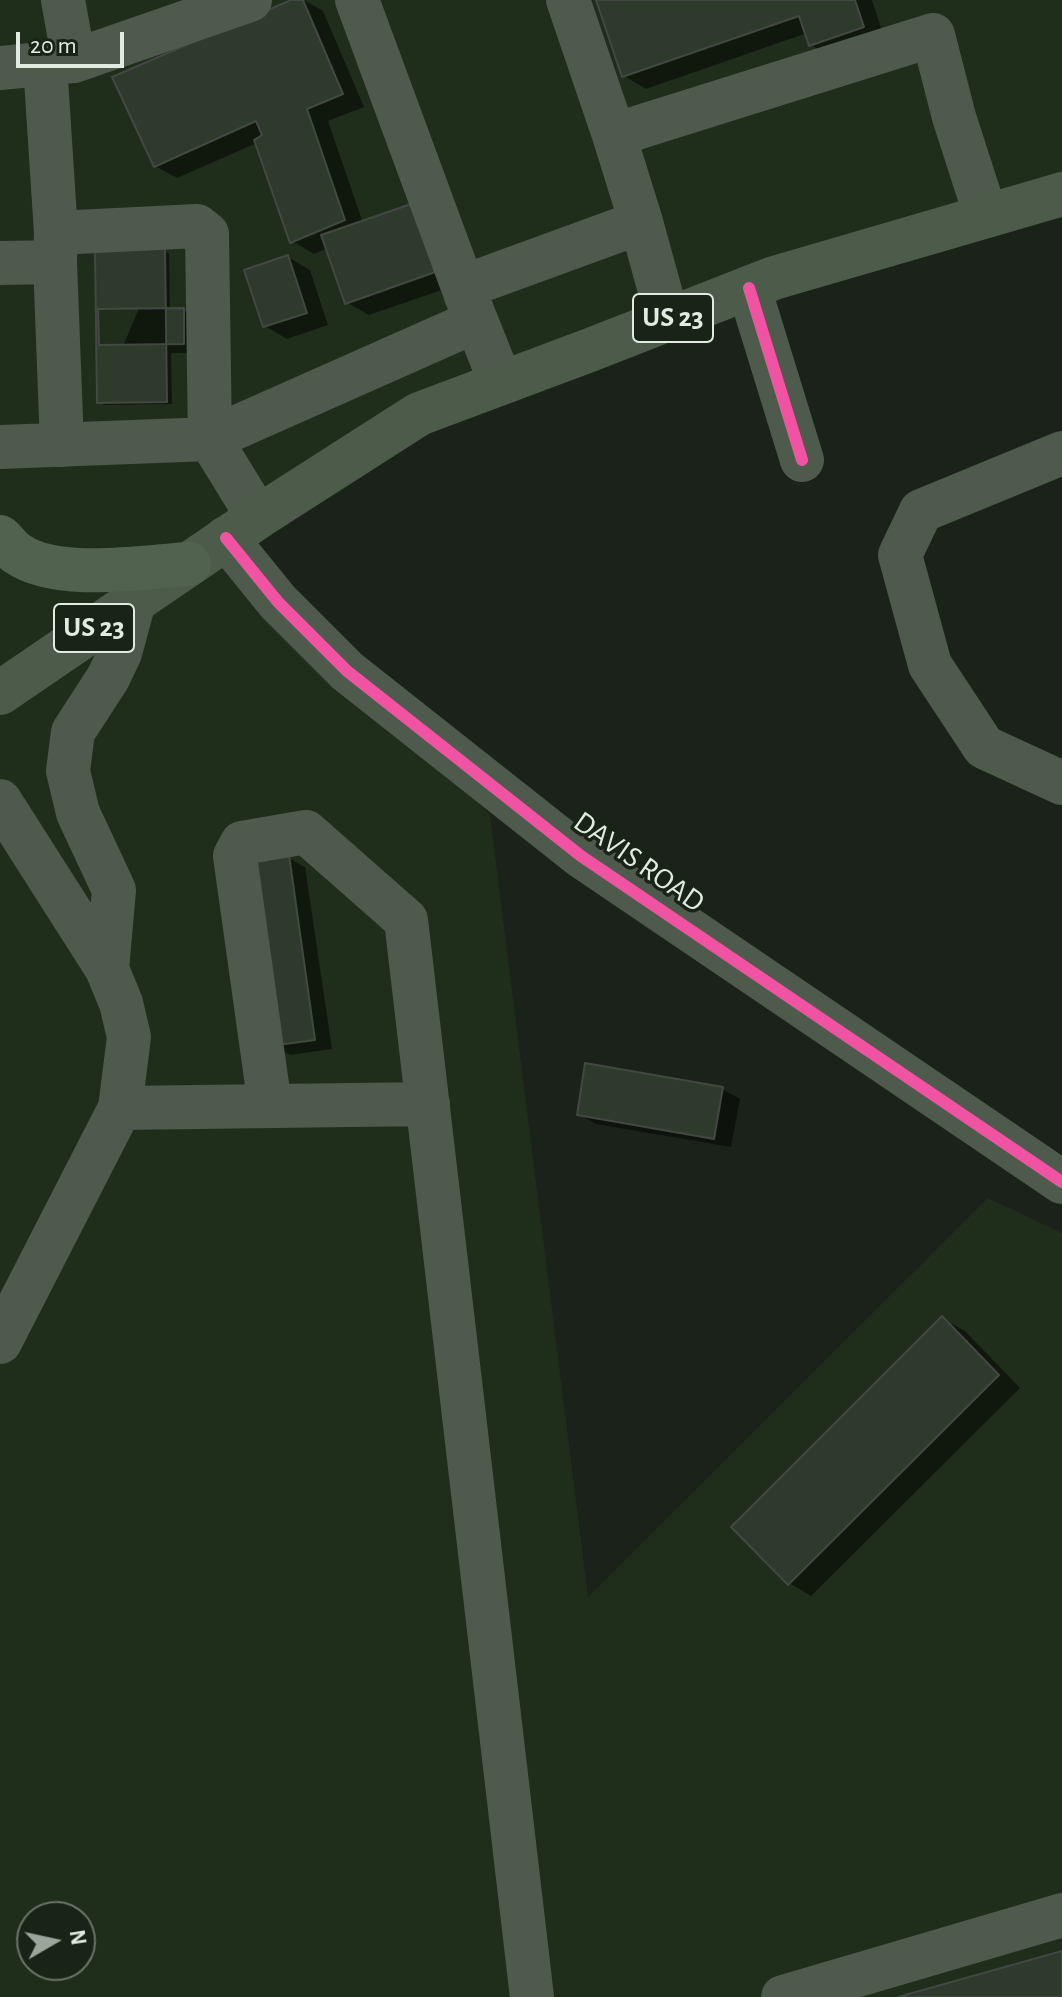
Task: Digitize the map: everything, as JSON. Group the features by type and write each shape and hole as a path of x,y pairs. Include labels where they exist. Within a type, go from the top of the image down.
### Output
{"highway":[{"path":"0,537 17,554 45,566 77,570 189,564"}],"main road":[{"name":"US 23","path":"0,693 242,527 419,414 774,278 1062,194"}],"street":[{"path":"62,445 55,248 63,0"},
{"path":"0,68 60,62 250,0"},
{"path":"357,0 501,383"},
{"path":"568,0 614,135 668,320"},
{"path":"614,135 927,18 986,216"},
{"path":"0,447 210,439 469,304 641,222"},
{"path":"0,263 55,248 197,226 207,234 210,439"},
{"path":"749,288 802,460"},
{"name":"DAVIS ROAD","path":"210,439 242,527 278,602 347,671 581,856 1062,1182"},
{"path":"1062,453 921,511 900,555 930,665 984,747 1062,783"},
{"path":"107,969 114,890 78,813 68,771 73,732 108,678 120,653 134,601"},
{"path":"0,801 107,969 121,1003 129,1037 120,1108 0,1342"},
{"path":"270,1106 235,856 242,843 306,832 406,920 532,1997"},
{"path":"0,855 51,878"},
{"path":"120,1108 428,1104"},
{"path":"783,1997 1062,1915"}],"shaded area":[{"path":"0,0 1062,0 1062,201 507,364 216,538 490,815 588,1597 988,1198 1062,1233 1062,1997 0,1997"}],"building":[{"path":"291,0 303,0 343,94 307,109 345,220 290,243 254,140 262,135 256,121 154,167 112,77"},
{"path":"596,0 855,0 864,27 809,46 799,16 622,77"},
{"path":"417,202 441,270 345,304 321,235"},
{"path":"165,248 167,402 97,403 95,249"},
{"path":"288,255 307,313 263,327 244,270"},
{"path":"184,308 184,344 99,345 98,309"},
{"path":"289,855 315,1040 270,1046 244,862"},
{"path":"585,1063 723,1087 714,1139 577,1115"},
{"path":"942,1316 999,1375 788,1585 731,1527"},
{"path":"1062,1951 1062,1997 898,1997"}],"cycle path":[{"path":"749,288 802,460"},
{"path":"226,538 278,602 347,671 581,856 1062,1182"}]}
